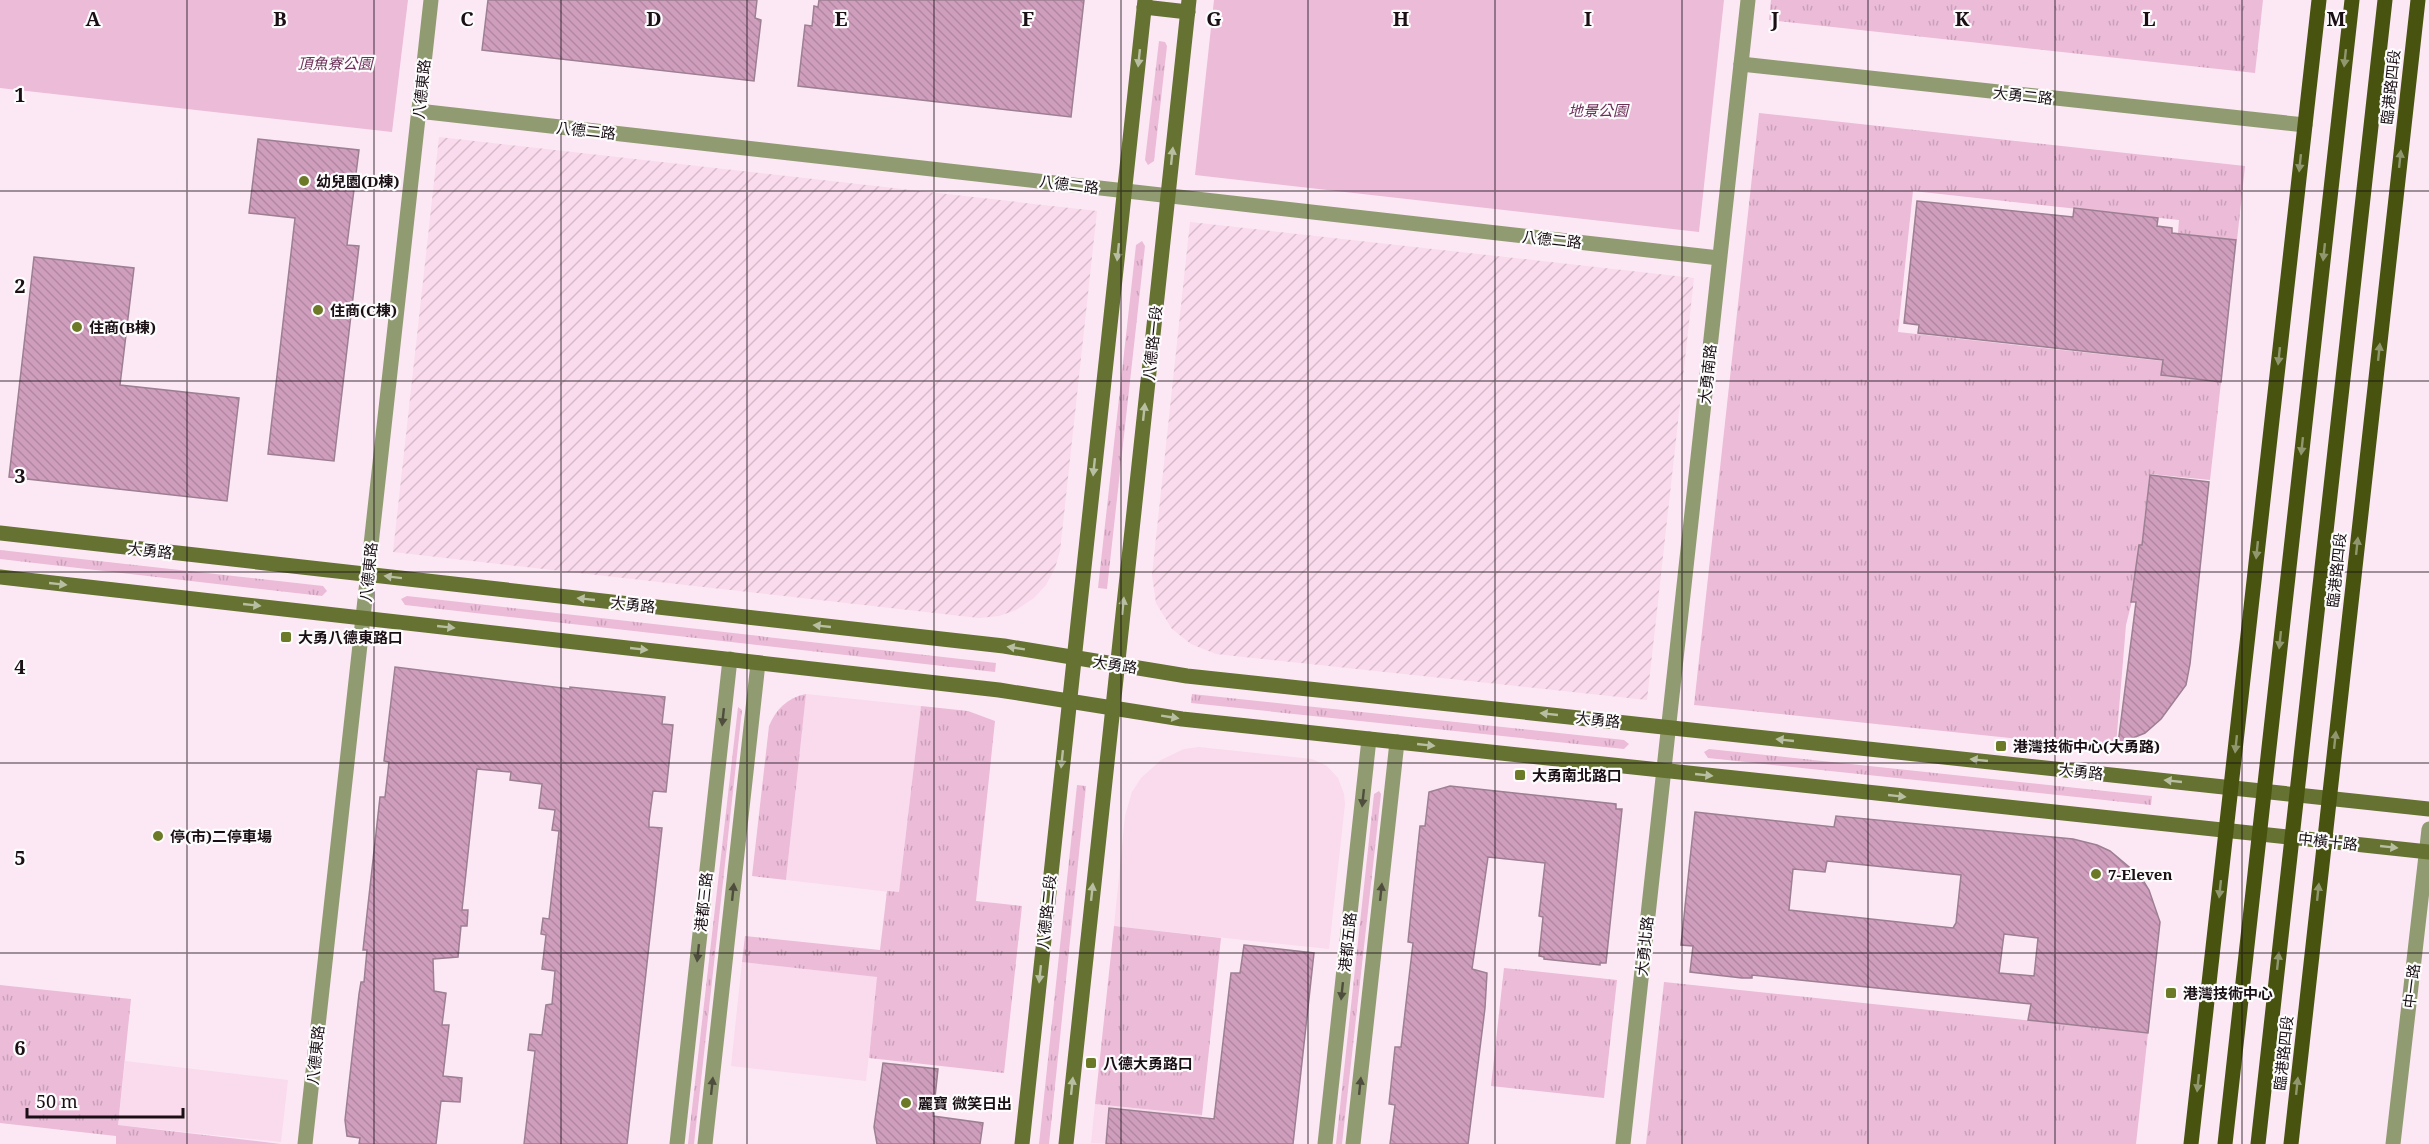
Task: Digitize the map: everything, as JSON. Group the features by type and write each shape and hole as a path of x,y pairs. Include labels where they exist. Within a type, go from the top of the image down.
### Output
{"main road":[{"path":"2192,1144 2319,0"},
{"path":"2224,1144 2352,0"},
{"name":"臨港路四段","path":"2258,1144 2385,0"},
{"name":"臨港路四段","path":"2290,1144 2418,0"}],"street":[{"name":"八德東路","path":"305,1144 430,0"},
{"name":"大勇南路","path":"1666,749 1748,0"},
{"path":"1073,657 1145,4 1188,6"},
{"name":"八德路一段","path":"1112,708 1188,6"},
{"name":"大勇二路","path":"1741,64 2305,125"},
{"name":"八德二路","path":"418,111 1719,258"},
{"name":"大勇路","path":"0,533 1004,646 1187,676 2231,787"},
{"path":"0,577 999,690 1182,719 2226,831"},
{"name":"八德路二段","path":"1022,1144 1073,657"},
{"name":"港都三路","path":"677,1144 730,659"},
{"name":"港都三路","path":"705,1144 758,663"},
{"path":"1066,1144 1112,708"},
{"name":"港都五路","path":"1325,1144 1369,739"},
{"name":"港都五路","path":"1353,1144 1397,742"},
{"name":"大勇北路","path":"1623,1144 1666,749"},
{"path":"2231,787 2429,809"},
{"name":"中一路","path":"2393,1144 2429,829"},
{"name":"中橫十路","path":"2226,831 2428,852"}],"shaded area":[{"path":"439,137 1097,211 1060,551 1055,568 1046,585 1034,598 1016,610 999,616 979,618 393,552"},
{"path":"1190,222 1694,278 1647,700 1216,654 1191,644 1172,629 1156,603 1152,575"},
{"path":"806,694 921,706 899,893 786,880"},
{"path":"1199,747 1312,759 1327,766 1338,778 1345,804 1329,949 1114,926 1125,816 1132,792 1141,778 1161,760 1184,749"},
{"path":"742,962 878,977 866,1081 731,1066"},
{"path":"125,1061 288,1080 281,1142 118,1125"},
{"path":"1095,1104 1202,1115 1199,1144 1091,1143"}],"green space":[{"name":"頂魚寮公園","path":"0,0 408,0 392,132 0,88"},
{"name":"地景公園","path":"1214,0 1724,0 1699,232 1195,175"},
{"path":"1771,0 2263,0 2255,73 1769,20"},
{"path":"1159,41 1165,42 1167,46 1154,161 1148,165 1145,160"},
{"path":"1759,113 2245,166 2237,240 2178,233 2179,220 1913,191 1898,332 2163,361 2162,376 2221,382 2210,480 2150,474 2138,577 2126,625 2116,745 2086,746 1694,705"},
{"path":"1142,241 1145,246 1107,589 1098,588 1136,245"},
{"path":"0,550 323,586 327,591 322,596 0,559"},
{"path":"407,596 996,663 995,672 405,605 401,599"},
{"path":"806,694 786,880 752,876 769,726 783,705 793,698"},
{"path":"1192,694 1624,740 1629,744 1624,749 1191,703"},
{"path":"921,706 968,711 995,721 976,901 1022,906 1004,1073 869,1058 877,977 742,962 745,936 880,950 887,891 899,892"},
{"path":"738,707 742,710 694,1144 688,1144"},
{"path":"1709,749 2152,796 2151,805 1708,758 1704,752"},
{"path":"1077,785 1086,786 1049,1144 1039,1144"},
{"path":"1379,791 1381,794 1342,1144 1336,1144 1374,794"},
{"path":"1114,926 1221,938 1202,1115 1095,1104"},
{"path":"1504,968 1617,980 1604,1098 1491,1086"},
{"path":"1664,982 2148,1033 2136,1144 1646,1144"},
{"path":"0,985 131,999 118,1125 281,1144 116,1144 116,1136 0,1123"}],"building":[{"path":"488,0 757,0 755,18 761,20 754,81 482,50"},
{"path":"819,0 1084,0 1071,117 798,86 805,25 812,26 814,6 818,7"},
{"name":"住商(C棟)","path":"258,139 359,150 347,245 359,246 334,461 268,454 295,218 249,213"},
{"path":"1917,201 2073,217 2074,208 2158,218 2157,226 2172,228 2172,233 2236,240 2221,382 2161,375 2163,360 1918,333 1919,325 1904,323"},
{"name":"住商(B棟)","path":"34,257 134,268 120,385 239,398 227,501 9,477"},
{"path":"2150,475 2209,482 2190,664 2186,685 2161,719 2145,733 2118,744 2136,602 2131,602 2139,545 2142,545"},
{"path":"395,667 570,689 570,687 665,697 662,724 673,725 666,792 653,791 649,821 649,827 662,828 627,1144 524,1144 535,1051 528,1050 530,1034 542,1035 546,1005 552,1004 555,971 542,969 546,935 541,934 543,918 549,919 559,831 552,830 555,810 539,808 542,784 510,780 511,772 477,769 462,910 468,910 467,926 461,926 458,957 433,959 434,991 446,993 442,1025 449,1025 443,1076 462,1078 460,1102 441,1101 436,1144 359,1144 360,1138 347,1136 345,1120 359,994 361,982 364,982 367,950 363,950 380,797 385,797 389,762 384,761"},
{"path":"1450,786 1616,804 1616,809 1622,809 1606,963 1600,963 1600,965 1544,959 1539,956 1543,917 1539,916 1545,863 1488,857 1472,969 1487,973 1485,1008 1468,1144 1390,1144 1395,1105 1389,1104 1395,1047 1401,1047 1413,943 1408,942 1420,826 1425,826 1429,792"},
{"path":"1695,812 1834,827 1836,816 2073,839 2110,851 2141,877 2149,890 2160,922 2148,1033 2028,1020 2031,1004 1752,975 1752,978 1742,978 1690,972 1693,946 1681,945","holes":["1827,861 1961,875 1956,923 1953,928 1789,910 1793,869 1825,872","2004,934 2038,938 2034,976 1999,973"]},
{"path":"1244,945 1314,953 1293,1144 1106,1144 1109,1108 1214,1119 1231,973 1240,973"},
{"name":"麗寶 微笑日出","path":"883,1063 938,1069 933,1116 983,1123 980,1144 877,1144 874,1127"}],"place":[{"name":"幼兒園(D棟)","path":"304,181"},
{"name":"住商(C棟)","path":"318,310"},
{"name":"住商(B棟)","path":"77,327"},
{"name":"大勇八德東路口","path":"286,637"},
{"name":"港灣技術中心(大勇路)","path":"2001,746"},
{"name":"大勇南北路口","path":"1520,775"},
{"name":"停(市)二停車場","path":"158,836"},
{"name":"7-Eleven","path":"2096,874"},
{"name":"港灣技術中心","path":"2171,993"},
{"name":"八德大勇路口","path":"1091,1063"},
{"name":"麗寶 微笑日出","path":"906,1103"}]}
